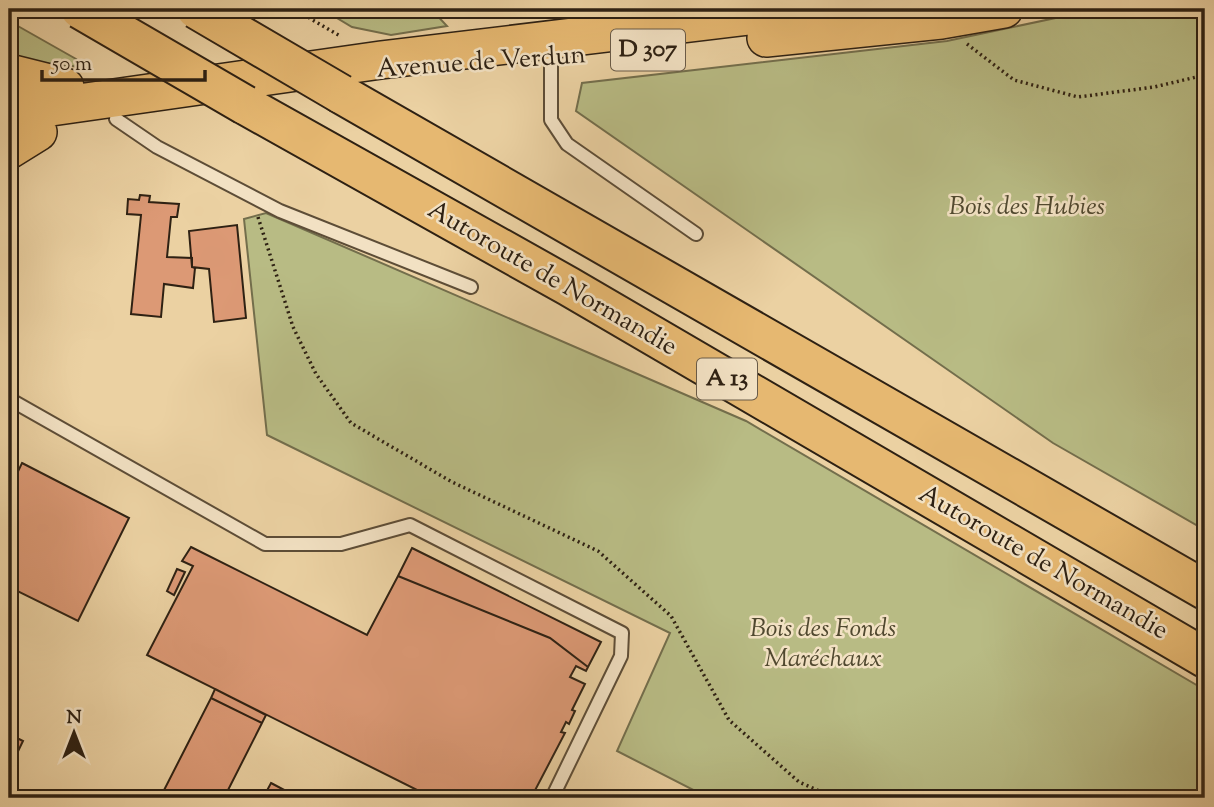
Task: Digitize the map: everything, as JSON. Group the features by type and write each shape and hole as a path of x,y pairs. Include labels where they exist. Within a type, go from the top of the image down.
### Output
{"highway":[{"name":"Autoroute de Normandie","path":"79,9 236,94 1205,658"},
{"name":"Autoroute de Normandie","path":"195,9 1205,590"}],"main road":[{"name":"Avenue de Verdun","path":"16,133 236,94 291,73 806,9"},
{"name":"Avenue de Verdun","path":"291,73 402,70 551,60 942,20 1004,9"},
{"path":"9,73 65,87"},
{"path":"9,94 148,77 236,94"},
{"path":"16,133 116,119 236,94"}],"lane":[{"path":"551,60 551,120 568,144 696,234"},
{"path":"116,119 157,147 280,211 471,287"},
{"path":"9,399 265,544 341,544 410,525 622,633 621,656 552,798"}],"path":[{"path":"960,39 1014,80 1078,97 1154,87 1205,75"},
{"path":"246,194 255,209 293,327 316,374 351,423 452,482 598,551 671,616 729,720 799,782 835,798"}],"green space":[{"path":"322,9 431,9 447,26 391,35 352,27"},
{"name":"Bois des Hubies","path":"1098,9 1205,9 1205,530 1053,443 576,111 582,83 947,41"},
{"path":"9,21 92,68 40,63 9,54"},
{"name":"Bois des Fonds Maréchaux","path":"266,213 746,421 1205,690 1205,798 709,798 617,751 670,633 267,435 244,219"}],"building":[{"path":"140,195 150,196 149,202 179,204 177,217 171,217 167,257 192,258 192,267 195,268 193,288 164,284 161,317 131,314 141,215 127,214 128,199 139,200"},
{"path":"237,225 246,318 214,322 209,269 192,267 189,231"},
{"path":"9,426 17,430 14,436 9,433"},
{"path":"22,463 129,518 78,621 9,587 9,490"},
{"path":"9,473 15,477 11,485 9,484"},
{"path":"191,547 367,635 398,576 550,638 588,667 586,671 576,666 570,677 585,684 572,710 575,711 569,724 566,722 561,732 565,733 531,798 433,798 147,655 193,566 182,561"},
{"path":"412,548 601,642 588,667 550,638 398,576"},
{"path":"177,569 185,572 174,595 167,591"},
{"path":"215,689 266,715 262,723 211,698"},
{"path":"211,698 262,723 224,798 160,798"},
{"path":"9,734 23,741 9,770"},
{"path":"271,783 290,793 288,798 263,798"}]}
